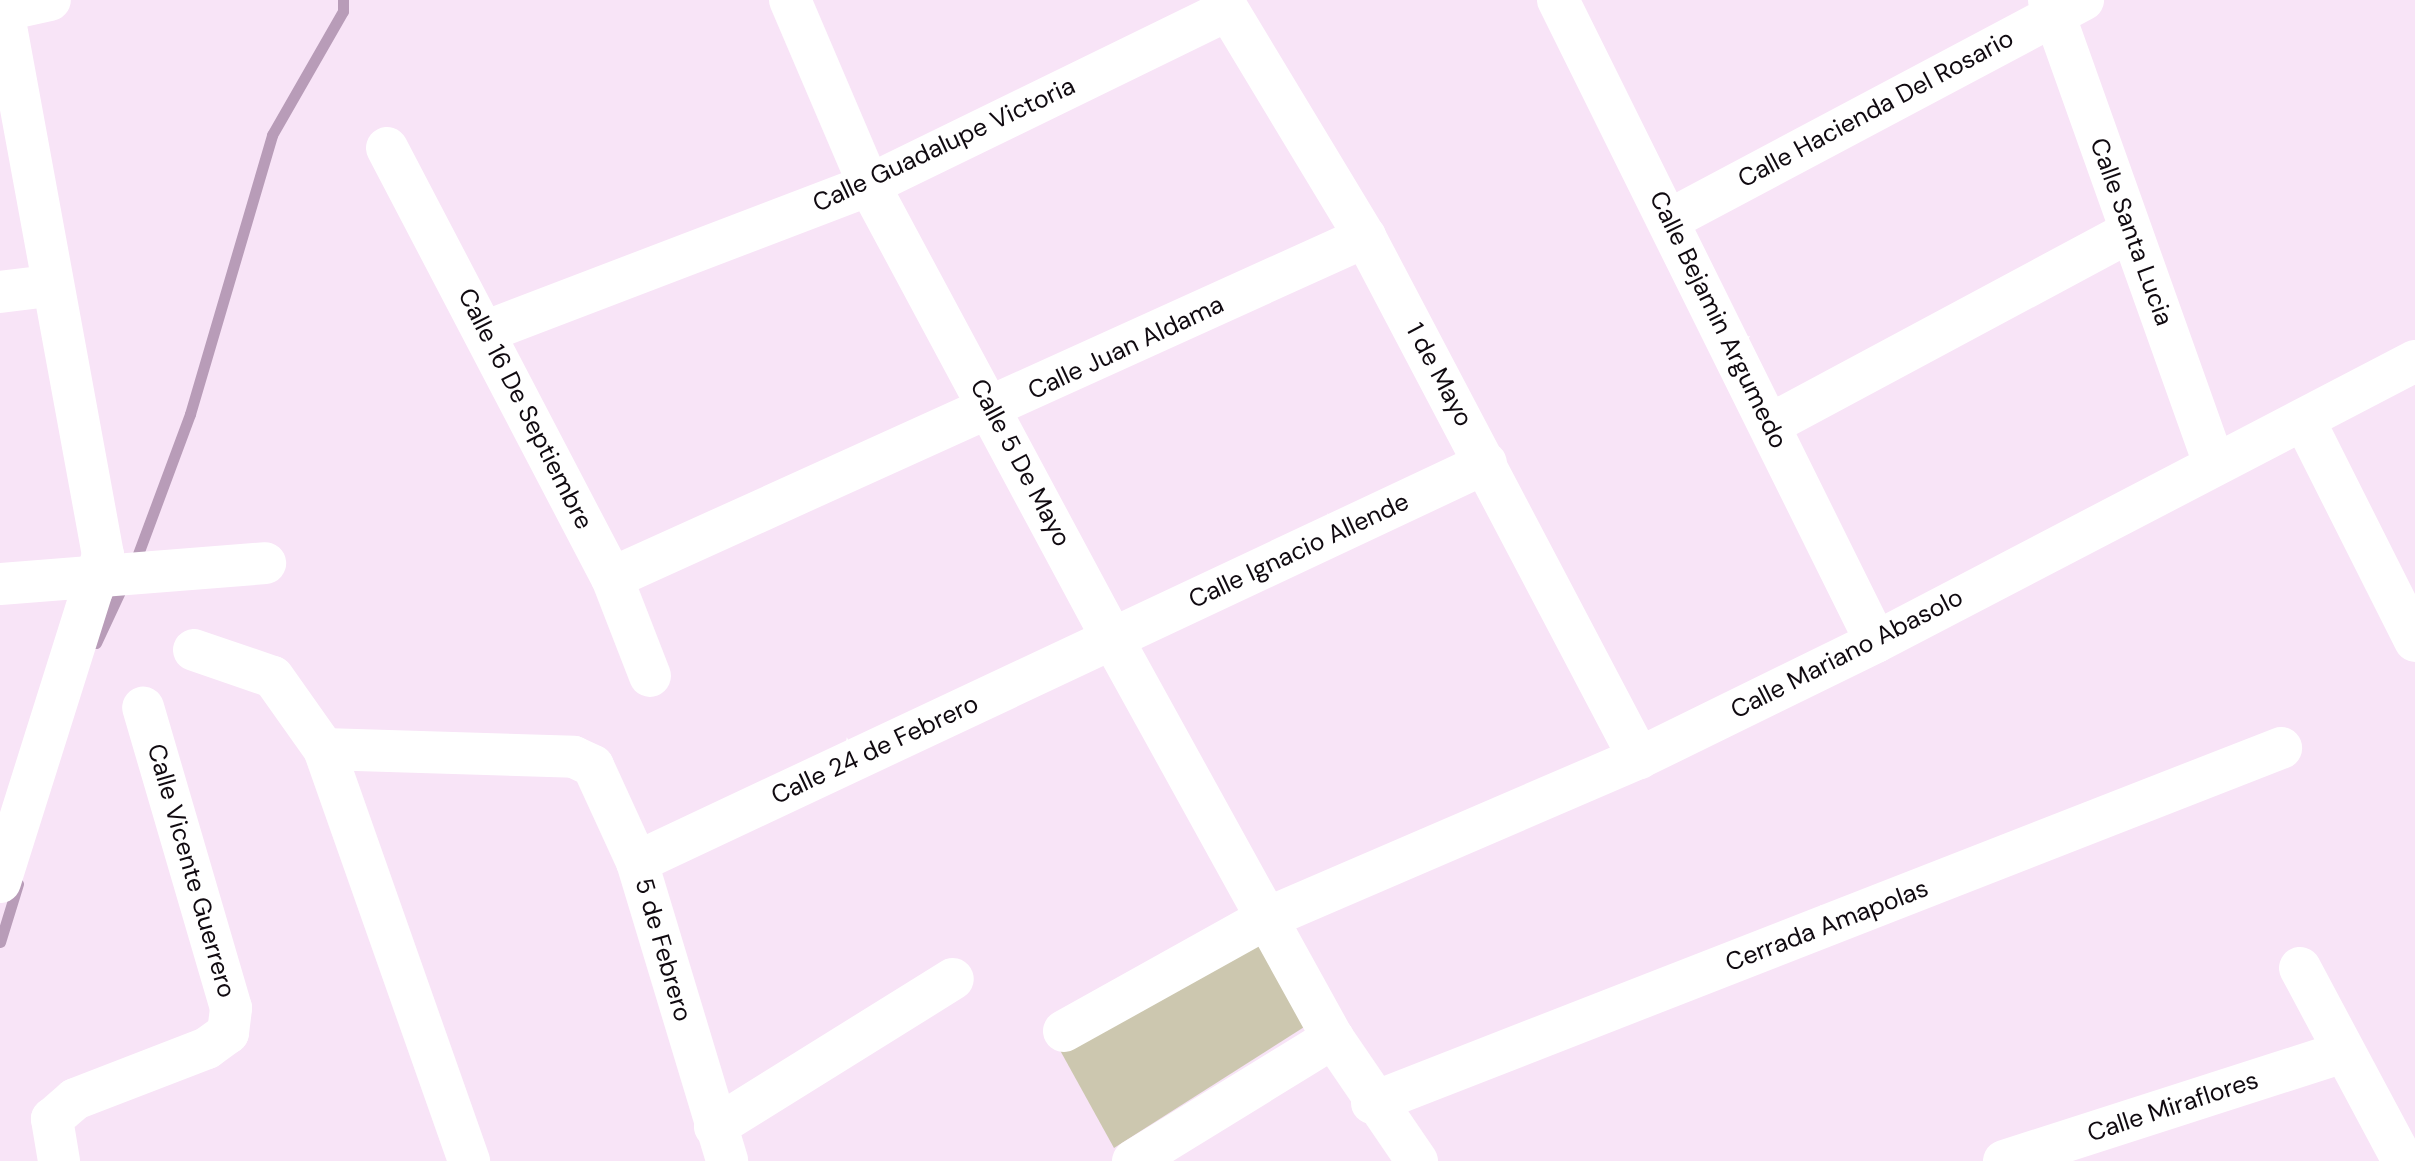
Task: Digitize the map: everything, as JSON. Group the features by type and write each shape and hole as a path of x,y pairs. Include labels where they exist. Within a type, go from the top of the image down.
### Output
{"street":[{"path":"0,882 100,574 102,535 49,286 2,10 50,0"},
{"name":"Calle 5 De Mayo","path":"790,0 869,185 1112,638 1334,1038 1372,1103 1416,1161"},
{"name":"Calle Bejamin Argumedo","path":"1562,2 1876,642"},
{"name":"Calle Guadalupe Victoria","path":"487,332 869,185 1225,5"},
{"name":"1 de Mayo","path":"1225,5 1365,237 1639,758"},
{"name":"Calle Hacienda Del Rosario","path":"1669,220 2062,5"},
{"name":"Calle Santa Lucia","path":"2062,5 2131,232 2214,464"},
{"name":"Calle 16 De Septiembre","path":"386,148 487,332 612,578 650,676"},
{"path":"1770,424 2131,232"},
{"name":"Calle Juan Aldama","path":"612,578 993,410 1365,237"},
{"path":"0,292 49,286"},
{"name":"Calle Mariano Abasolo","path":"1064,1031 1265,919 1639,758 1876,642 2415,362"},
{"path":"2305,422 2415,640"},
{"name":"Calle Ignacio Allende","path":"1112,638 1486,463"},
{"path":"0,584 265,563"},
{"name":"Calle 24 de Febrero","path":"638,862 1112,638"},
{"path":"194,650 273,677 324,749 469,1161"},
{"name":"Calle Vicente Guerrero","path":"59,1161 52,1119 75,1100 206,1048 228,1033 231,1008 143,708"},
{"name":"Cerrada Amapolas","path":"1372,1103 2281,748"},
{"name":"5 de Febrero","path":"324,749 574,756 601,774 638,862 721,1144"},
{"path":"2300,968 2341,1053 2403,1161"},
{"path":"721,1144 954,979"},
{"path":"1133,1161 1334,1038"},
{"name":"Calle Miraflores","path":"2004,1161 2341,1053"}],"shaded area":[{"path":"1261,942 1312,1022 1114,1148 1056,1043"}],"waterway":[{"path":"135,562 190,414 272,135 343,11 343,0"},
{"path":"96,643 124,583"},
{"path":"0,942 18,884"}]}
